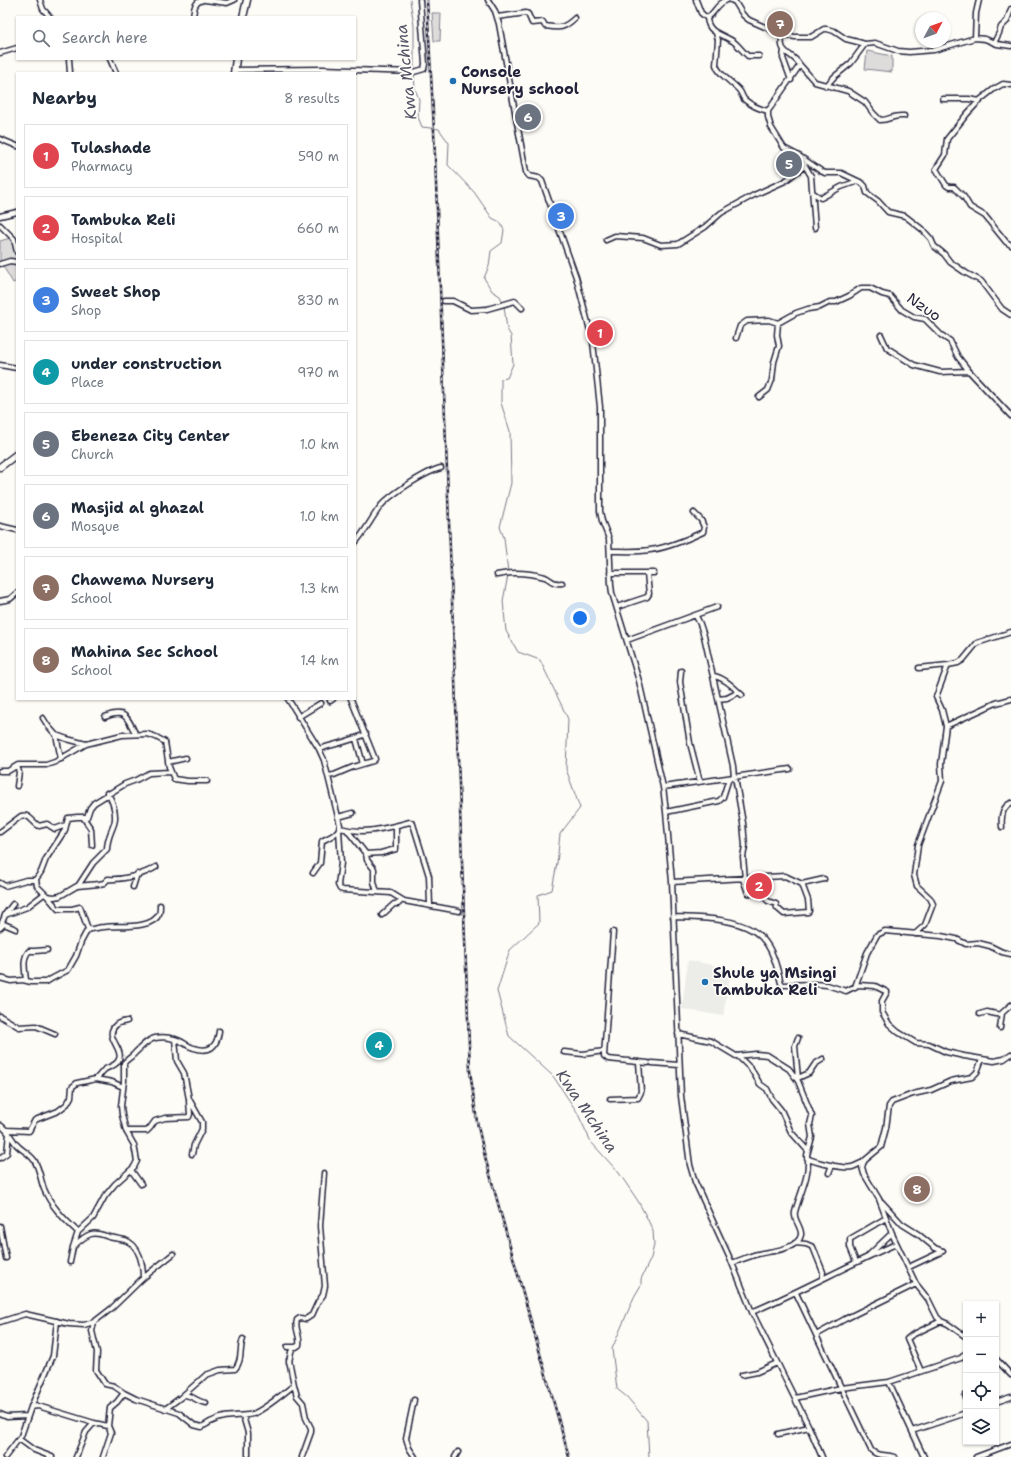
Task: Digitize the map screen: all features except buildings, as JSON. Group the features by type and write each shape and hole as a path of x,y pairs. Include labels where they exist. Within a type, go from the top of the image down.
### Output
{"highway":[{"path":"243,16 247,0"},
{"path":"234,72 236,60"},
{"path":"0,467 16,455"}],"street":[{"path":"40,0 43,9 49,16"},
{"path":"193,16 195,5 199,1 204,0 227,4 234,0"},
{"path":"234,72 324,69 414,72 420,70 424,68 425,64 420,0"},
{"path":"488,0 497,16 526,172 529,176 539,178 542,182 576,277 593,342 601,422 600,511 602,522 609,539 612,593 639,681 663,787 666,812 672,882 683,1122 690,1165 695,1182 732,1263 752,1312 795,1398 822,1457"},
{"path":"696,0 701,13 707,18 708,25 716,33 727,37 748,56 759,56"},
{"path":"707,18 719,5 727,0"},
{"path":"731,0 735,2 749,20 783,35 794,37 811,37 824,29 827,29 834,31 846,39 864,44 875,43 898,51 923,52 940,49 975,38 985,38 994,43 1011,46"},
{"path":"975,38 976,13 979,0"},
{"path":"994,43 1001,27 1007,21 1011,9"},
{"path":"497,16 526,13 528,14 532,23 543,22 545,26 557,28 566,25 575,18"},
{"path":"716,33 718,40 717,68 739,90 744,99 757,108 768,111"},
{"path":"783,35 781,46 797,60 813,81 854,94 865,102 880,120 888,119 895,115 904,116"},
{"path":"826,86 834,76 850,63 864,44"},
{"path":"0,53 16,48"},
{"path":"784,50 783,58 791,80"},
{"path":"70,60 70,72"},
{"path":"110,60 116,72"},
{"path":"800,65 768,111 768,120 782,145 815,168 826,173 841,173 865,186 867,193 878,201 888,212 905,216 923,230 931,239 934,246 944,254 950,262 981,281 1002,309 1011,314"},
{"path":"1011,85 1003,84 999,86 980,101 949,137 946,143 945,156 936,169 945,184 948,187 954,187 960,192 970,207 985,216 1011,246"},
{"path":"943,99 969,99 980,101"},
{"path":"0,139 16,146"},
{"path":"802,158 811,176 815,228"},
{"path":"606,240 615,236 643,238 661,245 678,244 705,227 721,213 754,195 785,181 805,166"},
{"path":"813,193 821,198 843,186 858,181"},
{"path":"0,216 16,212"},
{"path":"0,224 14,239 16,248"},
{"path":"0,264 16,262"},
{"name":"Nzuo","path":"778,323 796,313 820,307 830,302 836,302 861,288 870,288 892,297 906,314 925,319 930,323 952,344 958,357 969,371 1011,416"},
{"path":"444,301 453,301 471,310 487,309 515,301 522,308"},
{"path":"736,338 740,326 747,321 768,320 778,323 777,335 779,346 771,384 768,390 759,397"},
{"path":"881,335 887,348 914,365 940,372 969,371"},
{"path":"0,365 16,368"},
{"path":"356,542 392,494 432,471 441,468"},
{"path":"610,551 649,550 695,536 703,532 704,528 701,520 694,513"},
{"path":"0,526 16,530"},
{"path":"497,575 508,573 532,575 546,578 553,583 562,584"},
{"path":"610,573 654,573"},
{"path":"617,607 647,597 649,594 649,587 647,573"},
{"path":"0,601 10,599 16,594"},
{"path":"627,640 696,616 717,607"},
{"path":"666,812 718,801 723,798 732,777 733,766 713,676 704,636 696,616"},
{"path":"919,668 958,663 963,660 976,643 1011,632"},
{"path":"914,934 925,925 932,904 930,898 915,882 914,869 918,844 942,781 941,764 946,726 942,710 936,696 948,665"},
{"path":"681,671 680,682 690,743 700,782"},
{"path":"713,676 721,678 741,694 718,699"},
{"path":"946,726 996,703 1011,699"},
{"path":"290,700 298,717 315,741 328,776 338,816 341,863 338,887 343,890 391,893 402,900 447,910 459,911"},
{"path":"328,776 334,776 375,759 351,700"},
{"path":"298,717 321,703"},
{"path":"105,717 114,713 122,714 128,720 135,733"},
{"path":"43,718 56,734 67,739 86,744"},
{"path":"0,771 9,770 17,766 44,766 61,759 86,744 120,735 135,733 150,735 164,741 166,744 169,767 168,772"},
{"path":"56,734 61,759"},
{"path":"319,749 356,739 366,734"},
{"path":"356,739 363,764"},
{"path":"168,762 186,758"},
{"path":"17,766 19,772 18,786"},
{"path":"663,787 790,769"},
{"path":"0,978 11,981 26,980 31,982 46,982 68,970 88,929 80,907 72,909 58,909 37,886 36,880 46,859 63,834 68,818 87,817 92,805 107,793 149,773 168,772 176,780 194,782 207,781"},
{"path":"732,777 743,823 745,846 743,857 744,879 748,893 762,895 768,901 776,904 777,908 784,914 808,912 808,900 802,884"},
{"path":"78,886 93,863 107,849 108,838 115,818 112,801 107,793"},
{"path":"1002,827 1003,811 1005,807 1011,803"},
{"path":"338,816 353,813"},
{"path":"0,832 24,815 39,826 47,824 55,829 66,824"},
{"path":"83,817 92,829 92,845"},
{"path":"339,829 366,832 410,822 415,825 429,876 430,905"},
{"path":"366,854 381,853 396,849 396,826"},
{"path":"313,873 320,863 322,841 331,837 339,829"},
{"path":"347,830 366,854 367,860 374,869 374,882 377,892"},
{"path":"5,915 26,907 45,895 60,896 78,886 104,883 108,880 122,880 156,867"},
{"path":"133,887 137,874"},
{"path":"672,882 785,876 802,884 824,879"},
{"path":"0,883 5,886 28,880 36,880"},
{"path":"382,915 394,904 398,904 402,900"},
{"path":"0,928 5,915 13,904"},
{"path":"88,929 104,926 126,927 151,922 159,914 160,905"},
{"path":"673,917 718,920 749,928 763,938 775,960 781,983 783,985 827,985 846,991 858,985 875,986 887,992 882,1001 882,1012 889,1024 898,1032 916,1043 929,1044 946,1052 999,1061 1011,1054"},
{"path":"0,928 4,924 16,929"},
{"path":"855,987 864,958 877,936 881,933 889,931 948,937 966,944 978,943 990,946 1002,952 1011,954"},
{"path":"613,932 604,1056 608,1059 680,1065"},
{"path":"26,980 25,961 28,952 47,950"},
{"path":"1000,1028 1001,1015 1011,1005"},
{"path":"980,1014 987,1012 1001,1015"},
{"path":"0,1016 19,1027 36,1026 55,1034"},
{"path":"96,1079 105,1069 119,1061 120,1054 113,1040 113,1029 117,1024 127,1021"},
{"path":"70,1262 78,1232 93,1218 105,1196 115,1184 137,1163 134,1145 126,1131 121,1106 124,1065 126,1060 151,1040 161,1038 175,1039 202,1050 209,1049 216,1044 219,1031"},
{"path":"678,1034 711,1041 738,1056 756,1054 767,1055 789,1069 798,1080"},
{"path":"732,1263 757,1254 784,1249 795,1243 801,1235 794,1215 798,1200 806,1182 807,1157 812,1137 810,1124 812,1117 798,1080 796,1046 798,1038"},
{"path":"126,1131 147,1131 156,1121 165,1118 189,1117 189,1099 184,1073 176,1061 175,1039"},
{"path":"564,1052 587,1054 604,1051"},
{"path":"738,1056 751,1069 760,1084 767,1089 791,1132 808,1151"},
{"path":"798,1080 809,1073 815,1064 823,1059"},
{"path":"808,1159 815,1162 824,1162 832,1165 852,1167 864,1161 881,1147 886,1128 889,1106 892,1102 913,1094 931,1090 951,1081 972,1076 977,1072 982,1059"},
{"path":"610,1099 638,1098 641,1092 639,1062"},
{"path":"8,1131 30,1130 35,1120 58,1111 67,1104 71,1097 74,1085 77,1083 96,1079 112,1082 123,1087"},
{"path":"189,1099 202,1122 202,1129 194,1145 192,1154"},
{"path":"0,1125 8,1131 16,1144 35,1161 40,1172 43,1188 58,1213 78,1232"},
{"path":"0,1158 7,1153 8,1131"},
{"path":"864,1161 862,1165 863,1171 879,1199 896,1244 909,1267 916,1284 928,1299 941,1321 963,1335"},
{"path":"829,1173 832,1165"},
{"path":"131,1170 141,1184"},
{"path":"288,1347 297,1346 300,1342 296,1325 297,1320 300,1318 306,1320 312,1315 323,1295 325,1282 320,1226 324,1173"},
{"path":"879,1199 902,1224 918,1234 934,1248 943,1251 909,1267"},
{"path":"856,1262 850,1247 850,1239 886,1218"},
{"path":"0,1226 6,1258"},
{"path":"73,1247 92,1233 127,1241 139,1255 143,1278"},
{"path":"867,1257 892,1233"},
{"path":"795,1243 806,1244 813,1247 823,1272 822,1280"},
{"path":"752,1312 796,1293 856,1262 896,1244"},
{"path":"0,1322 25,1314 64,1324 84,1325 94,1322 112,1308 143,1278 173,1254"},
{"path":"816,1335 916,1284"},
{"path":"796,1293 872,1452 879,1456 886,1455 894,1457"},
{"path":"5,1457 19,1439 27,1416 53,1356 57,1321"},
{"path":"921,1371 907,1339 941,1321"},
{"path":"94,1322 92,1331 97,1352 96,1370 105,1384 114,1386 124,1393 179,1413 191,1423 202,1427 212,1420 228,1416 253,1414 280,1397 294,1385"},
{"path":"165,1409 208,1374 220,1370 235,1369 240,1363 240,1349 243,1339"},
{"path":"293,1347 289,1361 295,1391 303,1403 311,1432 302,1457"},
{"path":"795,1398 841,1388 889,1382 961,1358 963,1356"},
{"path":"999,1362 1011,1375"},
{"path":"742,1375 757,1372 777,1363"},
{"path":"889,1382 924,1457"},
{"path":"103,1457 111,1433 108,1426 110,1408 124,1393"},
{"path":"184,1395 206,1403"},
{"path":"999,1401 1011,1397"},
{"path":"414,1400 406,1438 409,1448 415,1457"},
{"path":"31,1407 38,1406 108,1426"},
{"path":"0,1414 7,1417 27,1416"},
{"path":"912,1431 963,1415"},
{"path":"243,1416 248,1433 248,1456"},
{"path":"76,1457 86,1432 94,1423"},
{"path":"778,1434 809,1427"},
{"path":"19,1439 34,1450 52,1457"},
{"path":"976,1457 1011,1444"},
{"path":"455,1457 458,1452"}],"shaded area":[{"path":"432,13 441,13 440,41 434,41"},
{"path":"867,51 892,56 892,72 865,69"},
{"path":"10,238 16,248 16,282 13,283 0,261 0,241"},
{"path":"750,879 768,880 768,894 750,893"},
{"path":"688,960 731,969 723,1016 682,1009"}],"waterway":[{"name":"Kwa Mchina","path":"410,0 414,26 414,70"},
{"name":"Kwa Mchina","path":"414,73 415,89 419,99 418,117 422,127 439,129 449,143 448,165 474,192 492,218 500,222 504,230 502,243 491,251 489,266 484,278 492,291 500,296 503,303"},
{"name":"Kwa Mchina","path":"504,306 507,329 511,336 513,364 507,378 501,379 501,403 510,431 511,483 500,527 504,538 508,572"},
{"name":"Kwa Mchina","path":"508,575 503,601 506,631 518,652 540,660 568,719 566,769 580,808 560,834 552,890 538,895 539,923 510,950 497,991 509,1036 553,1076 577,1112 591,1142 619,1173 638,1201 653,1231 654,1245 651,1258 641,1279 641,1285 634,1297 612,1349 617,1389 627,1397 647,1421 649,1457"}],"railway":[{"path":"427,0 434,131 470,1071 477,1122 485,1157 569,1457"}],"place":[{"name":"Chawema Nursery","path":"780,24"},
{"name":"Console Nursery school","path":"453,81"},
{"name":"Masjid al ghazal","path":"528,117"},
{"name":"Ebeneza City Center","path":"789,164"},
{"name":"Sweet Shop","path":"561,216"},
{"name":"Tulashade","path":"600,333"},
{"name":"Tambuka Reli","path":"759,886"},
{"name":"Shule ya Msingi Tambuka Reli","path":"705,982"},
{"name":"under construction","path":"379,1045"},
{"name":"Mahina Sec School","path":"917,1189"}]}
